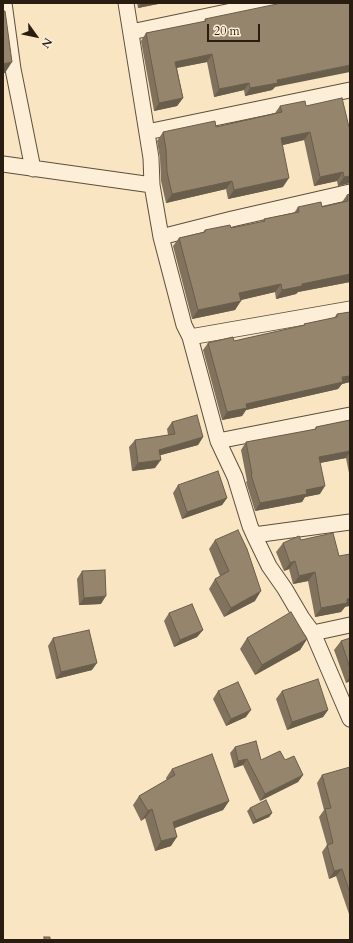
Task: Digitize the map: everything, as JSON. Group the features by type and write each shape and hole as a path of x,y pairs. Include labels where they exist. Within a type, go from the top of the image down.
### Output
{"street":[{"path":"4,3 13,69 33,169"},
{"path":"126,3 151,158 152,185 161,237 184,325 190,337 218,441 235,477 254,535 269,566 302,618 313,632 350,719"},
{"path":"131,32 270,3"},
{"path":"147,132 350,90"},
{"path":"3,164 152,185"},
{"path":"161,237 350,192"},
{"path":"190,337 350,309"},
{"path":"218,441 350,415"},
{"path":"254,535 350,522"},
{"path":"313,632 350,625"}],"building":[{"path":"279,3 350,3 350,65 277,80 278,83 250,88 249,83 219,89 212,54 175,62 183,98 159,103 146,33 206,21 205,19"},
{"path":"3,11 5,11 12,62 3,64"},
{"path":"342,98 350,127 350,176 344,177 343,172 320,177 310,132 281,138 289,178 234,190 232,181 172,194 167,172 166,149 163,132 215,121 216,127 282,112 280,106 305,101 306,106"},
{"path":"350,194 350,274 302,284 302,286 282,290 281,284 239,293 241,301 198,310 179,238 205,232 205,230 230,225 231,228 265,221 264,219 299,212 298,207 321,202 322,207 348,201 347,195"},
{"path":"350,312 350,376 342,377 343,382 246,404 247,408 227,412 208,343 233,337 234,341 337,317 337,314"},
{"path":"197,415 203,437 159,450 161,460 138,463 135,440 175,434 172,422"},
{"path":"350,420 350,451 319,457 325,486 306,490 307,494 260,503 251,475 246,442 316,429 316,427"},
{"path":"218,471 227,498 187,512 178,485"},
{"path":"238,530 247,549 261,591 231,608 215,579 229,571 215,540"},
{"path":"333,533 339,556 350,554 350,598 347,599 347,603 321,608 315,572 299,576 295,561 290,563 283,543 299,536 301,540"},
{"path":"105,570 106,596 84,598 82,571"},
{"path":"192,604 203,630 180,640 169,613"},
{"path":"291,612 307,639 262,665 247,638"},
{"path":"89,630 97,663 61,672 53,638"},
{"path":"350,638 350,668 341,641"},
{"path":"318,679 328,710 292,722 282,691"},
{"path":"238,682 251,710 231,719 218,691"},
{"path":"256,741 261,760 280,751 285,760 294,756 303,775 265,794 247,759 238,761 235,747"},
{"path":"212,754 229,801 173,822 177,837 161,841 152,809 148,811 139,796 175,775 172,769"},
{"path":"350,767 350,893 342,869 334,871 327,845 333,843 325,809 331,808 322,775"},
{"path":"266,800 272,813 256,820 250,808"},
{"path":"44,937 50,937 50,940 44,940"}]}
